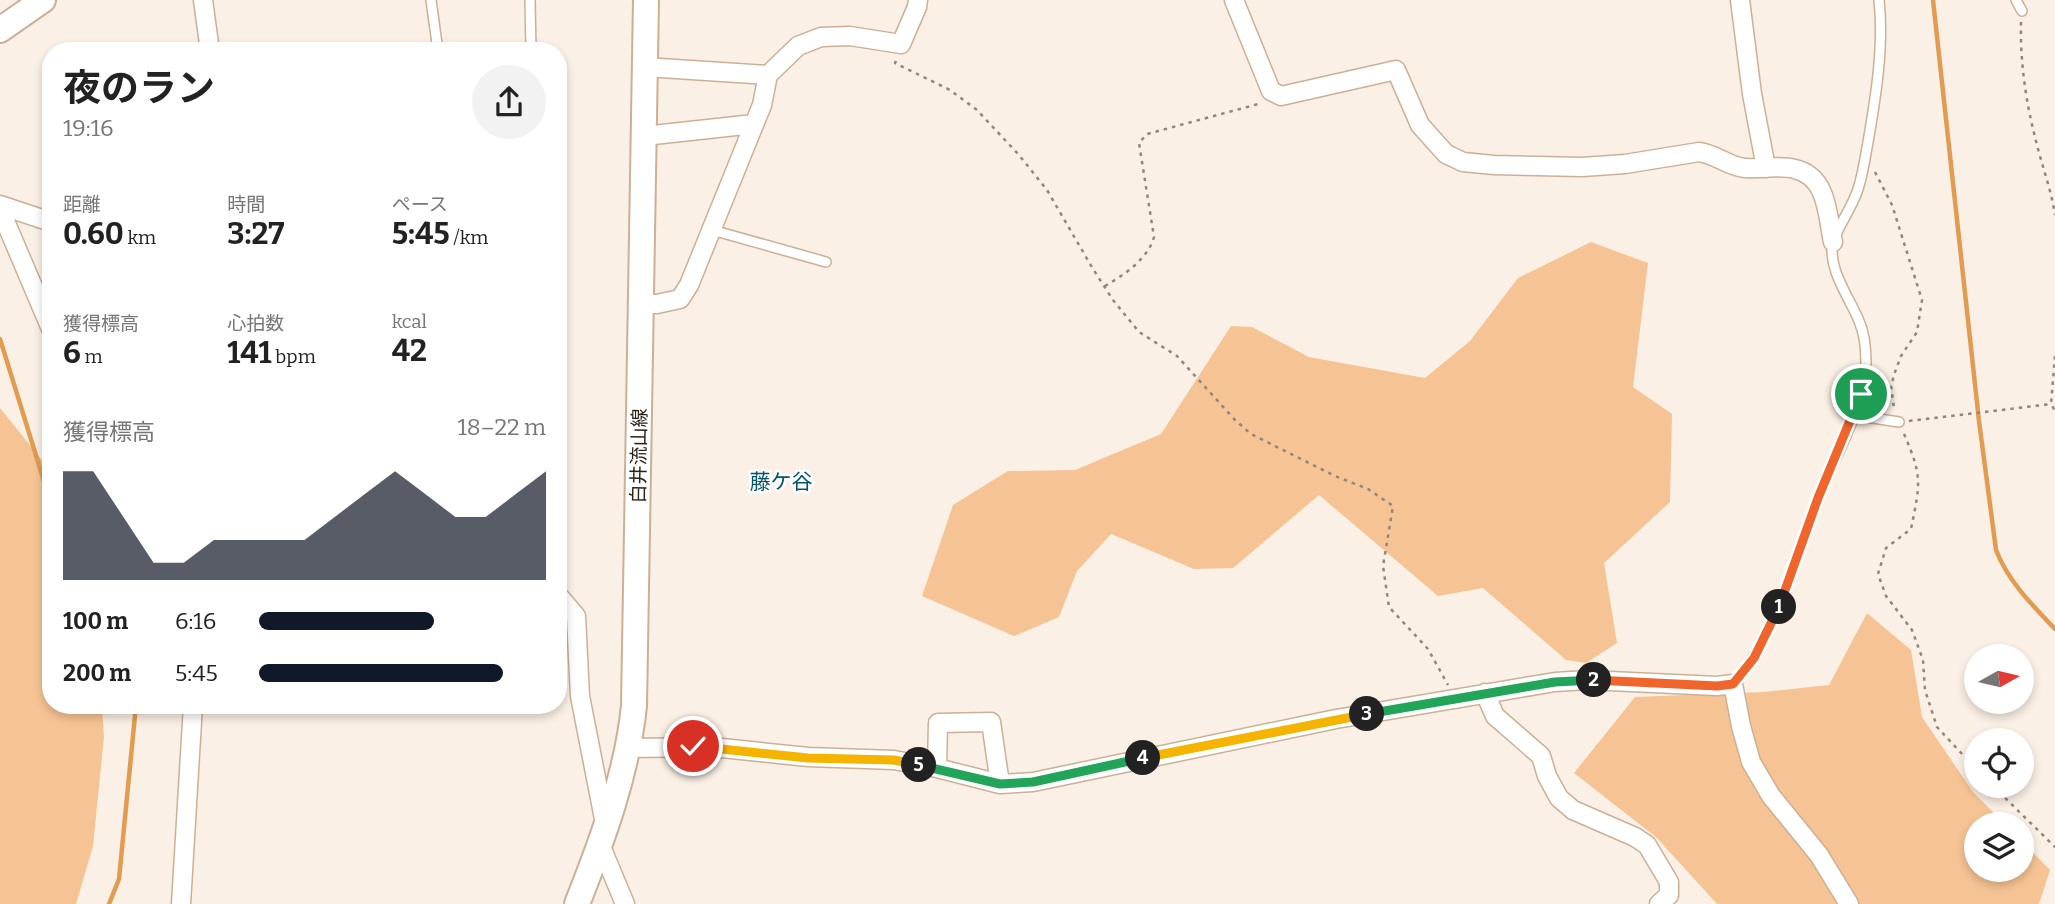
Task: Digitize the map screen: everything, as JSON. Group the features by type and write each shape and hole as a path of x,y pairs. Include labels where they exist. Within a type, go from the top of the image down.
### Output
{"main road":[{"path":"0,30 43,0"},
{"name":"白井流山線","path":"577,904 603,836 628,748 634,706 646,0"}],"street":[{"path":"203,0 209,42"},
{"path":"642,304 680,299 689,285 762,105 768,75 799,46 821,37 850,36 901,44 918,0"},
{"path":"1234,0 1271,91 1276,94 1281,96 1396,69 1420,125 1446,153 1463,162 1582,167 1625,164 1699,152 1711,153 1742,168 1794,169 1812,176 1822,189 1833,242"},
{"path":"1740,0 1752,94 1766,168"},
{"path":"645,67 768,75"},
{"path":"644,136 754,124"},
{"path":"0,207 42,219"},
{"path":"0,207 42,307"},
{"path":"567,606 576,616 580,696 603,836 625,904"},
{"path":"628,748 712,747 808,758 894,760 1000,784 1033,782 1336,719 1555,682 1588,680 1717,686 1733,684 1751,762 1772,796 1819,855 1849,904"},
{"path":"1485,693 1495,716 1541,756 1547,776 1559,798 1573,810 1635,837 1647,845 1669,882 1669,895 1659,904"},
{"path":"181,904 192,714"},
{"path":"937,768 938,723 990,722 1000,784"}],"lane":[{"path":"431,0 437,42"},
{"path":"530,0 531,42"},
{"path":"1733,684 1754,658 1776,614 1818,498 1861,394 1866,366 1865,340 1835,265 1833,242 1859,188 1865,157 1873,114 1881,24 1879,0"},
{"path":"2017,0 2022,12"},
{"path":"712,230 826,262"},
{"path":"1853,415 1899,422"}],"path":[{"path":"2022,12 2020,54 2035,139 2052,195 2055,215"},
{"path":"901,44 895,63 950,90 977,110 1019,155 1047,190 1104,286 1139,332 1177,356 1251,434 1335,476 1368,489 1393,506 1382,566 1389,607 1428,649 1455,697"},
{"path":"1104,286 1121,276 1151,248 1154,237 1139,143 1147,134 1268,102 1276,94"},
{"path":"1870,181 1874,170 1892,205 1922,300 1917,332 1901,356 1891,386 1899,422 1916,460 1920,485 1911,529 1886,548 1878,574 1886,596 1912,630 1923,660 1925,690 1937,727 1964,756"},
{"path":"2055,356 2051,404 2055,411"},
{"path":"1899,422 2051,404"},
{"path":"2005,798 2055,847"}],"shaded area":[{"path":"1591,242 1648,263 1633,387 1672,414 1670,502 1604,563 1617,643 1586,663 1566,660 1483,588 1438,596 1319,495 1233,568 1194,569 1111,534 1077,571 1059,617 1014,636 922,596 953,505 1008,471 1075,470 1161,434 1231,326 1252,327 1309,357 1425,378 1470,341 1518,278"},
{"path":"0,408 42,460 42,714 103,714 104,737 93,846 76,904 0,904"},
{"path":"1867,613 1911,650 1922,717 1964,779 1964,798 1979,798 1993,812 1964,812 1964,882 2034,882 2034,853 2050,870 2039,904 1717,904 1656,837 1574,773 1635,697 1763,692 1829,685"}],"waterway":[{"path":"1933,0 1979,421 1996,550 2014,582 2055,629"},
{"path":"0,339 42,475"},
{"path":"109,904 119,879 135,714"}],"district":[{"name":"藤ケ谷","path":"781,482"}],"route":[{"path":"693,746 808,758 894,760 1000,784 1033,782 1336,719 1555,682 1588,680 1717,686 1733,684 1754,658 1776,614 1818,498 1861,394"}]}
